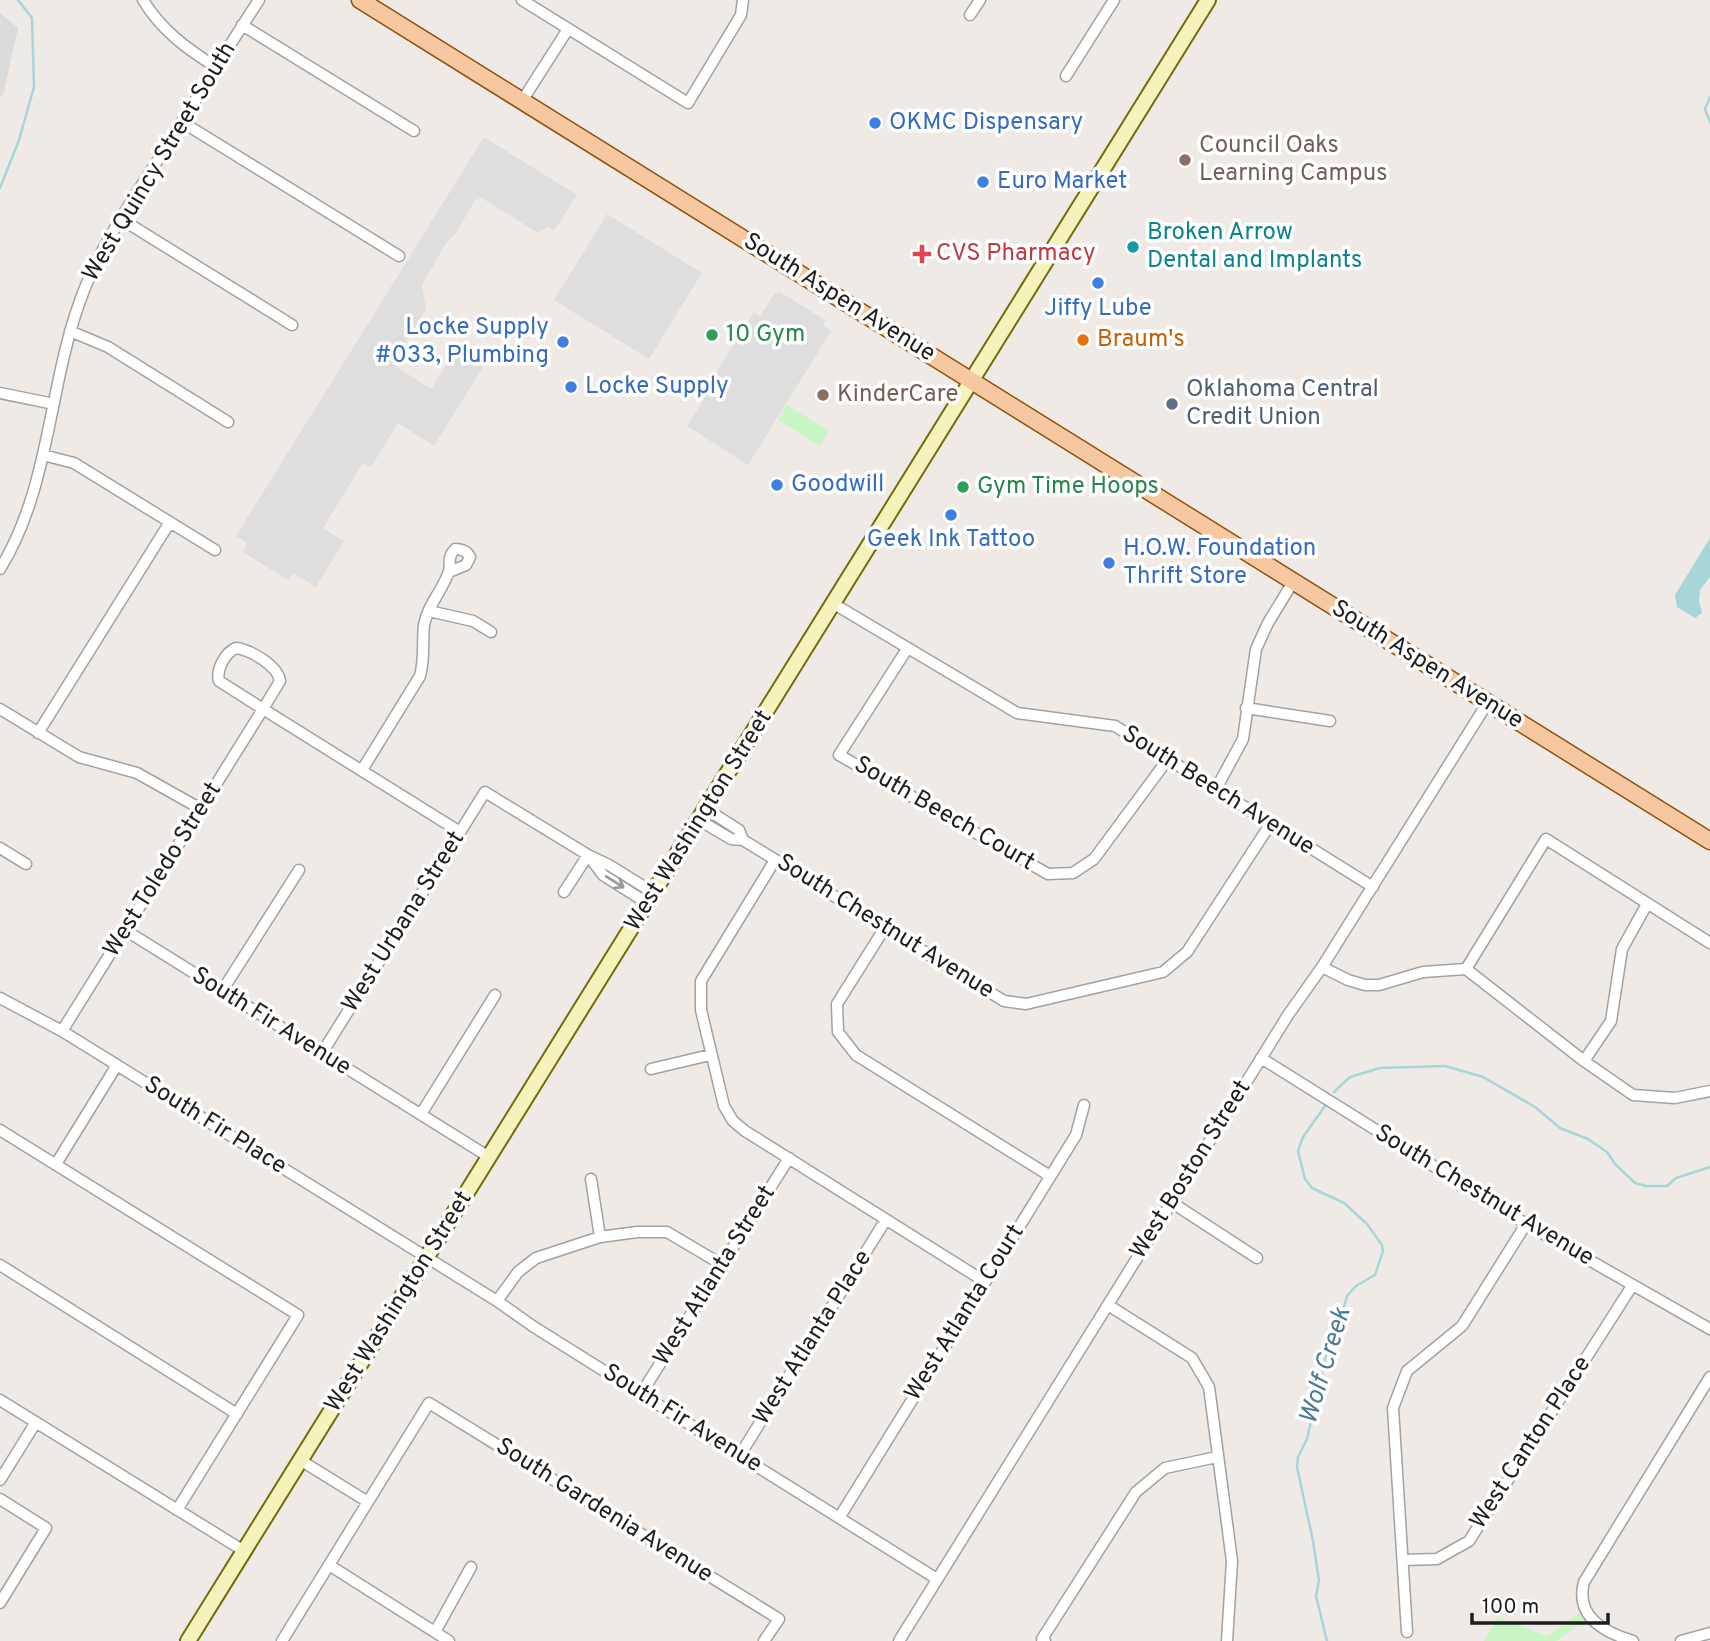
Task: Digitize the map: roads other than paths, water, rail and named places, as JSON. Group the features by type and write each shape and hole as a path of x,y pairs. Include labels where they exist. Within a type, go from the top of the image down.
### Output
{"main road":[{"name":"South Aspen Avenue","path":"359,0 1710,841"},
{"name":"West Washington Street","path":"188,1641 1208,0"}],"street":[{"path":"143,0 172,36 216,68"},
{"name":"West Quincy Street South","path":"0,569 23,522 43,455 69,331 90,274 121,219 259,0"},
{"path":"522,0 688,103 741,15 743,0"},
{"path":"971,15 980,0"},
{"path":"1066,76 1114,0"},
{"path":"242,26 414,131"},
{"path":"522,101 568,29"},
{"path":"182,122 399,256"},
{"path":"121,219 292,324"},
{"path":"69,331 108,347 228,422"},
{"path":"0,393 54,404"},
{"path":"43,455 74,463 215,550"},
{"path":"38,733 170,522"},
{"path":"362,770 420,676 424,662 424,626 450,572"},
{"path":"1216,789 1242,739 1256,649 1293,582"},
{"name":"South Beech Avenue","path":"834,604 1017,713 1115,726 1373,887"},
{"path":"429,611 473,621 491,632"},
{"path":"263,709 280,681 276,669 243,649 230,651 220,667 219,681 263,709 362,770 460,832"},
{"name":"South Beech Court","path":"907,649 839,755 1048,874 1073,873 1094,859 1168,759"},
{"name":"West Boston Street","path":"899,1641 1261,1058 1322,967 1488,702"},
{"path":"1246,708 1330,721"},
{"path":"0,709 79,757 149,778 201,809"},
{"name":"West Toledo Street","path":"62,1031 263,709"},
{"name":"West Urbana Street","path":"322,1053 485,792 588,856"},
{"name":"South Chestnut Avenue","path":"702,814 731,839 743,840 1004,1001 1026,1004 1163,972 1187,953 1271,823"},
{"path":"1466,969 1546,839 1710,943"},
{"path":"0,848 26,864"},
{"path":"564,892 588,856 603,875 651,898"},
{"path":"775,860 701,981 701,1010 724,1106 733,1121 745,1131 984,1281"},
{"path":"222,991 299,870"},
{"path":"1584,1061 1611,1021 1622,948 1647,904"},
{"path":"884,929 837,1004 838,1032 856,1055 1050,1176"},
{"name":"South Fir Avenue","path":"125,930 489,1157"},
{"path":"1322,967 1365,985 1379,985 1423,972 1466,969 1584,1061 1633,1095 1675,1098 1710,1091"},
{"path":"421,1114 495,995"},
{"name":"South Fir Place","path":"0,999 62,1031 427,1258"},
{"path":"651,1069 710,1055"},
{"name":"South Chestnut Avenue","path":"1261,1058 1526,1224 1710,1329"},
{"path":"56,1164 117,1065"},
{"name":"West Atlanta Court","path":"839,1518 1076,1135 1084,1105"},
{"path":"0,1130 298,1315 177,1510"},
{"name":"West Atlanta Street","path":"641,1394 789,1158"},
{"path":"591,1179 600,1237"},
{"path":"1171,1202 1257,1258"},
{"name":"West Atlanta Place","path":"740,1455 885,1221"},
{"path":"1407,1632 1392,1408 1407,1371 1462,1326 1526,1224"},
{"path":"497,1301 518,1272 536,1258 600,1237 637,1232 667,1233 721,1264"},
{"name":"South Fir Avenue","path":"427,1258 937,1580"},
{"path":"0,1265 237,1414"},
{"name":"West Canton Place","path":"1403,1560 1437,1559 1469,1541 1632,1286"},
{"path":"1108,1306 1192,1358 1209,1387 1232,1561 1227,1641"},
{"path":"1633,1641 1620,1637 1587,1615 1581,1594 1584,1582 1710,1377"},
{"path":"0,1400 244,1551"},
{"name":"South Gardenia Avenue","path":"368,1502 429,1403 779,1619 764,1641"},
{"path":"0,1480 36,1422"},
{"path":"1044,1640 1136,1492 1165,1468 1217,1457"},
{"path":"282,1641 368,1502 300,1460"},
{"path":"0,1499 46,1528 0,1603"},
{"path":"329,1565 449,1641"},
{"path":"435,1632 471,1567"},
{"path":"1681,1641 1710,1633"}],"water":[{"path":"1710,538 1710,577 1700,590 1702,613 1695,618 1677,607 1675,595"}],"waterway":[{"path":"0,188 19,140 34,87 32,18 18,0"},
{"name":"Wolf Creek","path":"1710,97 1705,109 1710,122"},
{"path":"1334,1092 1350,1077 1380,1068 1445,1066 1483,1077 1535,1107 1560,1128 1588,1139 1607,1152 1615,1164 1635,1183 1667,1186 1676,1178 1710,1167"},
{"name":"Wolf Creek","path":"1325,1106 1303,1137 1298,1151 1305,1179 1312,1188 1344,1203 1367,1224 1382,1245 1383,1251 1375,1275 1356,1286 1347,1296 1339,1325 1329,1342 1307,1439 1298,1457 1297,1467 1319,1581 1316,1596 1327,1641"}],"place":[{"name":"OKMC Dispensary","path":"875,123"},
{"name":"Council Oaks Learning Campus","path":"1185,160"},
{"name":"Euro Market","path":"983,182"},
{"name":"Broken Arrow Dental and Implants","path":"1133,247"},
{"name":"CVS Pharmacy","path":"922,254"},
{"name":"Jiffy Lube","path":"1098,283"},
{"name":"10 Gym","path":"712,335"},
{"name":"Braum's","path":"1083,340"},
{"name":"Locke Supply #033, Plumbing","path":"563,342"},
{"name":"Locke Supply","path":"571,387"},
{"name":"KinderCare","path":"823,395"},
{"name":"Oklahoma Central Credit Union","path":"1172,404"},
{"name":"Goodwill","path":"777,485"},
{"name":"Gym Time Hoops","path":"963,487"},
{"name":"Geek Ink Tattoo","path":"951,515"},
{"name":"H.O.W. Foundation Thrift Store","path":"1109,563"}]}
